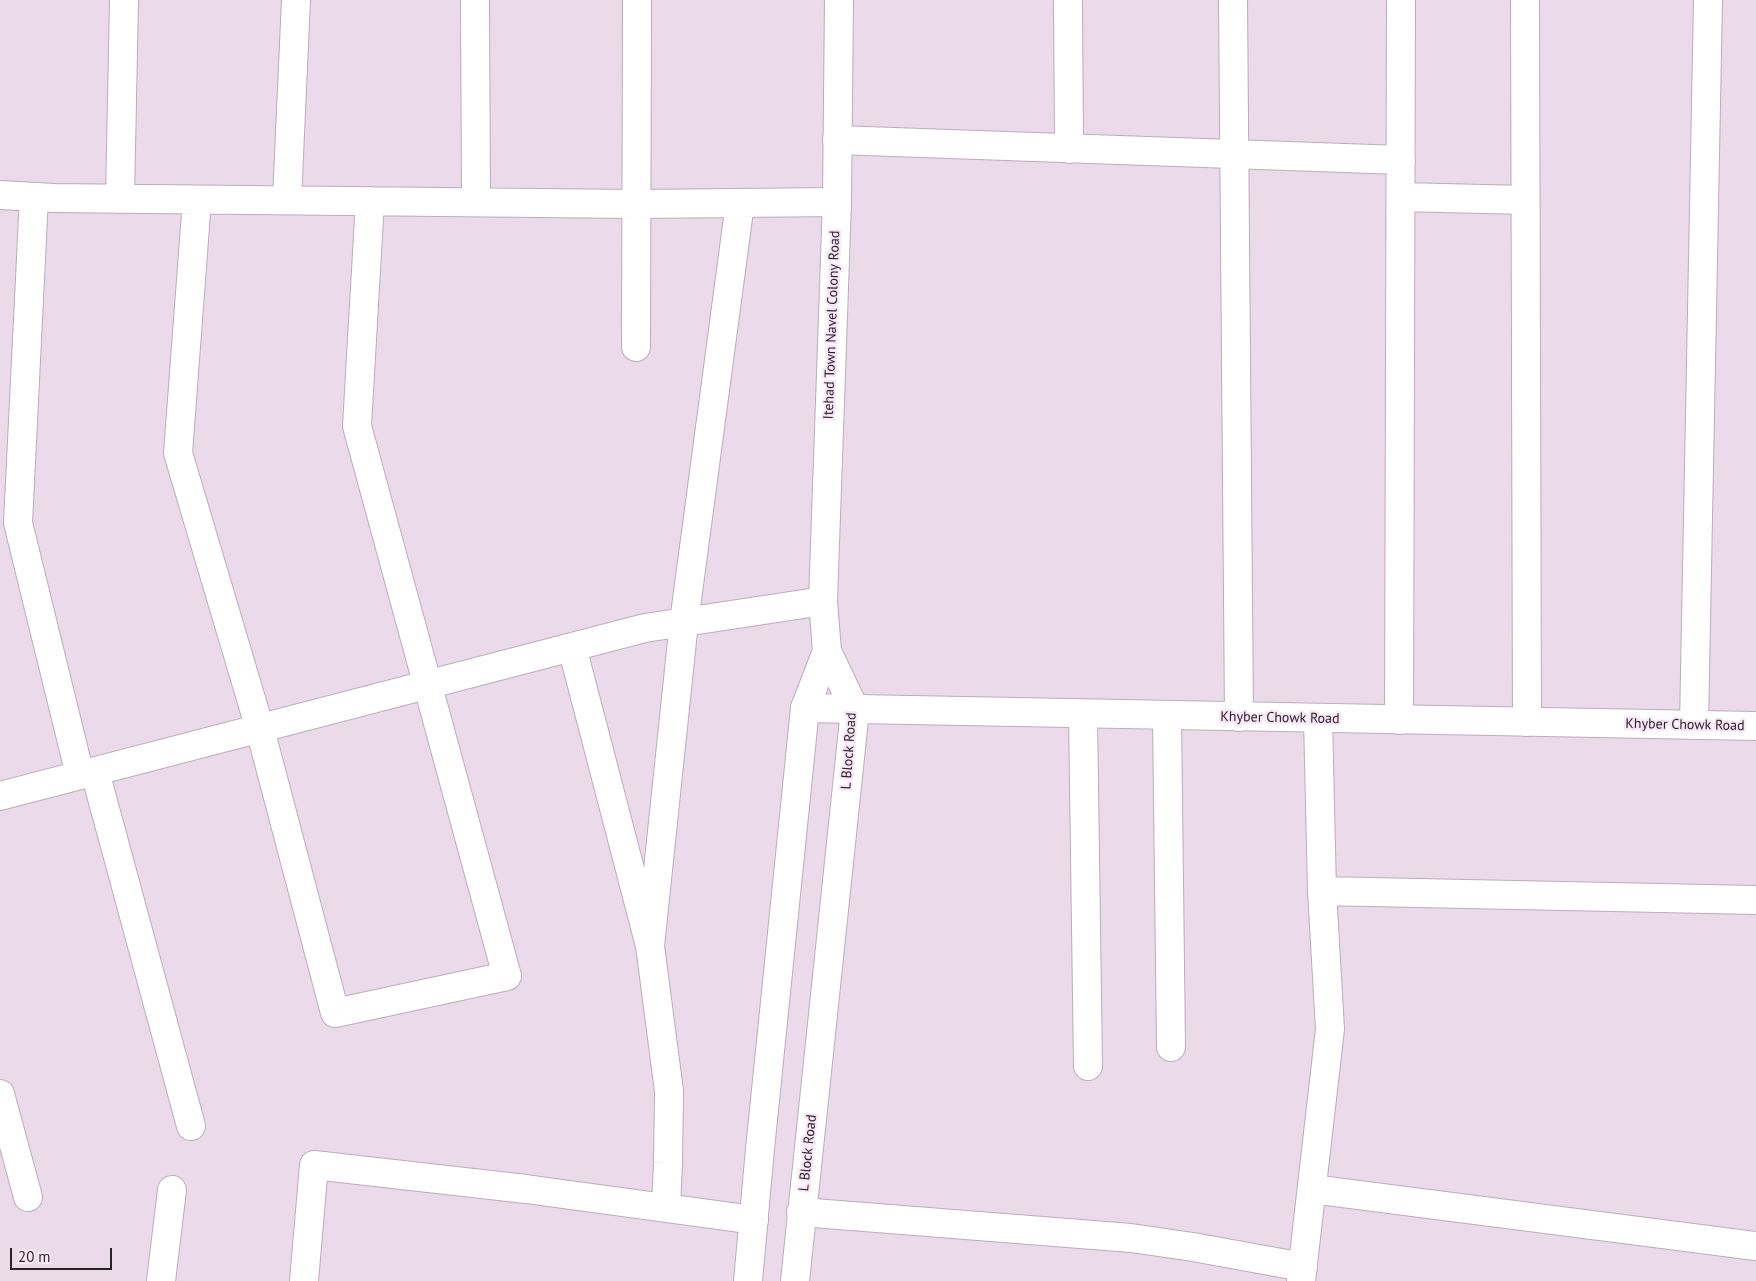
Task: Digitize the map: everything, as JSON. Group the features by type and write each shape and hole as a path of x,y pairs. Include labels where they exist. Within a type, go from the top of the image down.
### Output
{"street":[{"path":"120,199 124,0"},
{"path":"288,200 296,0"},
{"path":"475,0 476,202"},
{"path":"636,347 637,0"},
{"name":"Itehad Town Navel Colony Road","path":"827,650 823,601 837,202 839,0"},
{"path":"1068,0 1069,148"},
{"path":"1233,0 1239,717"},
{"path":"1399,720 1401,0"},
{"path":"1525,0 1527,722"},
{"path":"1694,725 1708,0"},
{"path":"837,140 1400,160"},
{"path":"0,195 120,199 636,204 837,202"},
{"path":"34,197 18,524 191,1126"},
{"path":"1401,197 1526,200"},
{"path":"197,200 178,453 260,729 334,1013 507,976 357,426 370,201"},
{"path":"650,946 684,622 740,203"},
{"path":"0,796 645,628 823,601"},
{"path":"572,647 650,946 669,1091 666,1208"},
{"path":"748,1281 805,708 827,650"},
{"name":"L Block Road","path":"795,1281 855,710 827,650"},
{"name":"Khyber Chowk Road","path":"805,708 1756,726"},
{"path":"1083,714 1088,1066"},
{"path":"1167,716 1171,1047"},
{"path":"801,1212 1131,1238 1192,1247 1302,1274 1330,1029 1322,890 1318,718"},
{"path":"1322,890 1756,900"},
{"path":"0,1094 28,1197"},
{"path":"304,1281 314,1165 526,1188 754,1220"},
{"path":"161,1281 172,1190"},
{"path":"1312,1190 1756,1246"}]}
